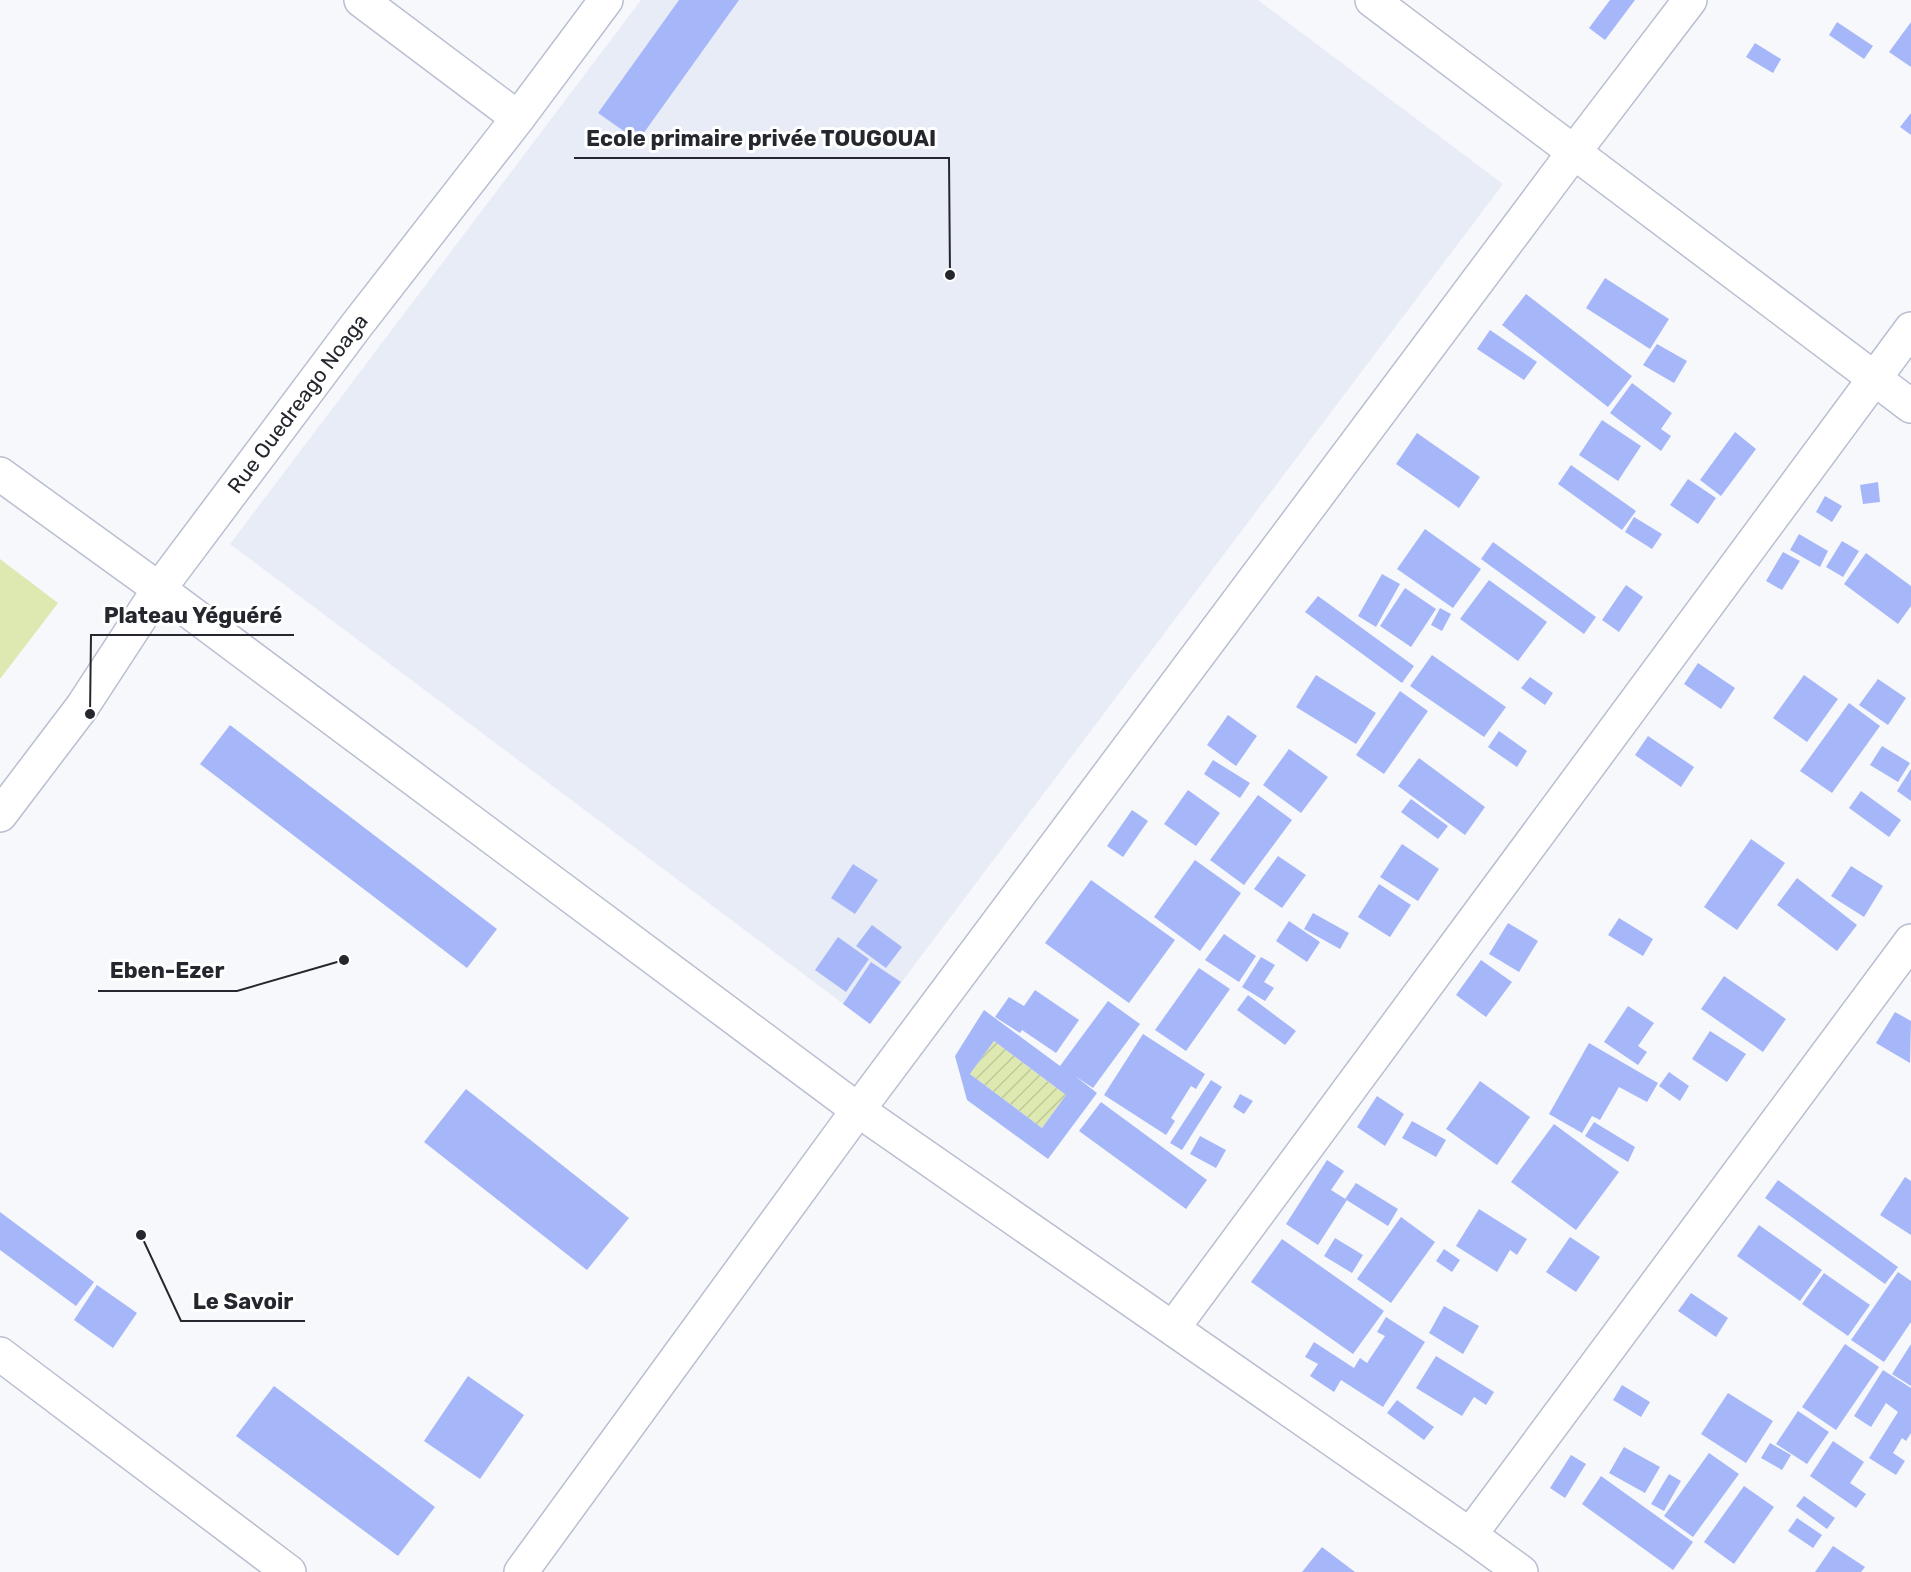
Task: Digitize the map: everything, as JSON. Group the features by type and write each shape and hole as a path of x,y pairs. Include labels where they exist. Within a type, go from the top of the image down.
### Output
{"street":[{"path":"361,0 518,118"},
{"name":"Rue Ouedreago Noaga","path":"0,815 82,707 159,589 356,326 518,118 606,0"},
{"path":"1372,0 1911,406"},
{"path":"521,1572 858,1110 1690,0"},
{"path":"1173,1328 1911,329"},
{"path":"0,474 159,589 858,1110 1521,1572"},
{"path":"1470,1535 1911,941"},
{"path":"0,1354 289,1572"}],"shaded area":[{"path":"641,0 1258,0 1503,184 870,1024 230,544"}],"green space":[{"path":"0,559 58,603 0,679"},
{"path":"994,1041 1066,1095 1042,1128 970,1074"}],"building":[{"path":"679,0 739,0 638,141 598,113"},
{"path":"1610,0 1635,0 1605,40 1589,28"},
{"path":"1837,22 1873,46 1864,59 1829,35"},
{"path":"1911,22 1911,67 1889,52"},
{"path":"1755,43 1781,59 1773,73 1746,57"},
{"path":"1911,113 1911,135 1900,127"},
{"path":"1605,278 1669,319 1650,349 1586,308"},
{"path":"1526,294 1632,376 1608,407 1502,325"},
{"path":"1490,330 1537,362 1524,380 1477,349"},
{"path":"1657,344 1687,361 1674,383 1643,365"},
{"path":"1632,383 1672,413 1661,429 1671,436 1661,451 1610,413"},
{"path":"1602,420 1641,446 1618,481 1579,455"},
{"path":"1735,432 1756,449 1721,496 1700,480"},
{"path":"1417,433 1480,477 1459,508 1396,464"},
{"path":"1571,465 1636,511 1622,530 1558,484"},
{"path":"1688,479 1716,498 1698,524 1670,505"},
{"path":"1878,482 1880,502 1863,504 1860,485"},
{"path":"1825,496 1842,506 1832,522 1816,512"},
{"path":"1634,517 1662,534 1652,549 1625,532"},
{"path":"1425,529 1481,569 1453,608 1397,569"},
{"path":"1799,534 1828,551 1820,567 1790,550"},
{"path":"1842,541 1859,551 1843,577 1826,567"},
{"path":"1493,542 1596,617 1584,634 1481,559"},
{"path":"1783,552 1800,561 1782,590 1766,581"},
{"path":"1866,553 1911,586 1911,606 1898,624 1844,584"},
{"path":"1382,574 1400,584 1376,627 1358,616"},
{"path":"1489,580 1547,622 1518,661 1460,619"},
{"path":"1626,585 1643,597 1619,632 1602,620"},
{"path":"1405,588 1436,609 1411,647 1380,626"},
{"path":"1318,596 1414,666 1402,683 1305,612"},
{"path":"1440,608 1451,614 1442,631 1431,625"},
{"path":"1432,655 1506,707 1484,737 1410,686"},
{"path":"1698,663 1735,688 1721,709 1684,684"},
{"path":"1316,675 1376,713 1356,744 1296,707"},
{"path":"1804,675 1838,699 1807,742 1773,718"},
{"path":"1530,677 1553,693 1545,705 1521,688"},
{"path":"1878,679 1906,698 1888,725 1859,705"},
{"path":"1400,691 1428,711 1384,774 1356,755"},
{"path":"1849,703 1880,726 1832,793 1800,771"},
{"path":"1228,715 1257,736 1236,766 1207,745"},
{"path":"230,725 497,929 467,968 200,764"},
{"path":"1499,731 1527,751 1517,767 1488,747"},
{"path":"1648,736 1694,767 1681,787 1635,755"},
{"path":"1882,746 1910,763 1898,782 1870,765"},
{"path":"1289,749 1328,777 1301,813 1263,785"},
{"path":"1419,758 1485,807 1465,835 1398,786"},
{"path":"1213,760 1250,783 1240,798 1204,774"},
{"path":"1911,769 1911,801 1897,791"},
{"path":"1188,790 1220,813 1196,846 1164,824"},
{"path":"1861,791 1901,820 1889,837 1849,808"},
{"path":"1258,795 1292,820 1244,885 1210,860"},
{"path":"1411,799 1448,826 1438,839 1401,812"},
{"path":"1132,810 1148,821 1123,857 1107,846"},
{"path":"1751,839 1785,863 1737,930 1704,907"},
{"path":"1402,844 1439,869 1418,901 1380,877"},
{"path":"1278,856 1306,875 1282,908 1254,889"},
{"path":"1195,860 1241,893 1200,951 1154,917"},
{"path":"853,864 878,880 855,914 831,898"},
{"path":"1851,866 1883,886 1864,917 1831,896"},
{"path":"1797,878 1857,925 1837,951 1777,905"},
{"path":"1091,880 1175,940 1129,1003 1045,943"},
{"path":"1379,884 1411,905 1390,937 1358,917"},
{"path":"1313,913 1349,933 1340,949 1304,929"},
{"path":"1619,918 1653,939 1643,956 1608,935"},
{"path":"1289,921 1320,942 1307,962 1276,941"},
{"path":"1508,923 1538,941 1519,972 1489,954"},
{"path":"872,925 902,947 886,968 856,946"},
{"path":"1224,934 1256,956 1239,982 1205,960"},
{"path":"838,937 869,959 846,992 815,970"},
{"path":"1261,957 1275,965 1264,982 1274,988 1265,1001 1242,987"},
{"path":"1481,960 1512,982 1486,1017 1456,995"},
{"path":"871,962 901,982 870,1024 843,1004"},
{"path":"1199,968 1230,989 1186,1051 1155,1030"},
{"path":"1724,976 1786,1019 1763,1052 1701,1009"},
{"path":"1035,990 1079,1020 1056,1053 1022,1030 1020,1033 995,1017 1009,997 1024,1006"},
{"path":"1248,995 1296,1031 1285,1045 1237,1010"},
{"path":"1108,1001 1140,1024 1093,1088 1075,1076 1097,1093 1048,1159 967,1100 955,1056 984,1010 1060,1066","holes":["994,1041 1066,1095 1042,1128 970,1074"]},
{"path":"1628,1006 1654,1023 1638,1046 1647,1052 1638,1065 1604,1042"},
{"path":"1895,1012 1911,1021 1910,1063 1876,1043"},
{"path":"1710,1031 1746,1054 1727,1082 1692,1059"},
{"path":"1143,1034 1205,1074 1196,1089 1191,1086 1171,1118 1175,1121 1166,1135 1104,1095"},
{"path":"1589,1043 1658,1083 1647,1102 1619,1087 1600,1120 1592,1116 1582,1133 1549,1114"},
{"path":"1669,1072 1689,1086 1680,1101 1659,1086"},
{"path":"1211,1080 1222,1087 1182,1150 1170,1143"},
{"path":"1480,1081 1530,1117 1497,1165 1446,1129"},
{"path":"466,1089 629,1218 587,1270 424,1142"},
{"path":"1240,1094 1253,1101 1244,1114 1233,1107"},
{"path":"1377,1096 1404,1114 1385,1146 1357,1127"},
{"path":"1101,1102 1207,1180 1186,1209 1079,1131"},
{"path":"1412,1121 1446,1140 1436,1157 1402,1138"},
{"path":"1594,1122 1635,1147 1628,1162 1585,1136"},
{"path":"1554,1124 1619,1172 1576,1230 1511,1182"},
{"path":"1200,1136 1226,1150 1216,1168 1190,1154"},
{"path":"1327,1160 1344,1171 1331,1190 1347,1200 1318,1245 1286,1224"},
{"path":"1905,1177 1911,1181 1911,1235 1880,1215"},
{"path":"1778,1180 1898,1267 1885,1284 1765,1198"},
{"path":"1356,1183 1398,1209 1388,1226 1345,1199"},
{"path":"1479,1209 1527,1239 1517,1255 1510,1250 1497,1272 1456,1246"},
{"path":"0,1212 94,1282 76,1306 0,1250"},
{"path":"1401,1217 1435,1242 1391,1303 1357,1279"},
{"path":"1759,1225 1822,1270 1800,1301 1737,1256"},
{"path":"1570,1237 1600,1257 1576,1292 1546,1272"},
{"path":"1335,1238 1363,1255 1352,1273 1324,1256"},
{"path":"1282,1239 1384,1311 1353,1354 1251,1282"},
{"path":"1444,1249 1460,1260 1452,1272 1436,1261"},
{"path":"1898,1272 1911,1281 1911,1322 1884,1362 1851,1340"},
{"path":"1824,1273 1870,1305 1848,1336 1802,1304"},
{"path":"97,1285 137,1313 113,1348 74,1320"},
{"path":"1691,1293 1728,1318 1716,1337 1678,1311"},
{"path":"1444,1306 1479,1326 1463,1354 1429,1333"},
{"path":"1386,1317 1425,1342 1383,1407 1341,1380 1334,1392 1310,1376 1318,1364 1305,1357 1314,1342 1354,1368 1360,1358 1367,1363 1385,1336 1377,1332"},
{"path":"1845,1344 1879,1367 1836,1430 1802,1407"},
{"path":"1911,1344 1911,1386 1892,1374"},
{"path":"1436,1356 1494,1392 1486,1405 1474,1397 1462,1416 1416,1388"},
{"path":"1883,1370 1911,1388 1911,1433 1906,1441 1902,1438 1893,1453 1905,1461 1896,1475 1869,1458 1898,1412 1886,1403 1871,1427 1854,1416"},
{"path":"468,1376 524,1415 480,1479 424,1441"},
{"path":"1622,1385 1650,1402 1641,1417 1613,1400"},
{"path":"274,1386 435,1507 398,1556 236,1436"},
{"path":"1728,1393 1773,1421 1746,1463 1701,1434"},
{"path":"1397,1400 1434,1427 1424,1440 1387,1413"},
{"path":"1798,1411 1829,1432 1807,1464 1776,1444"},
{"path":"1833,1441 1864,1462 1850,1483 1866,1494 1856,1508 1810,1476"},
{"path":"1770,1443 1791,1455 1782,1470 1761,1458"},
{"path":"1624,1447 1660,1467 1645,1493 1609,1473"},
{"path":"1709,1453 1739,1474 1693,1537 1664,1516"},
{"path":"1571,1455 1586,1464 1565,1498 1550,1488"},
{"path":"1669,1474 1681,1481 1664,1511 1651,1504"},
{"path":"1601,1476 1693,1542 1673,1570 1582,1504"},
{"path":"1744,1486 1774,1507 1734,1564 1704,1542"},
{"path":"1804,1496 1835,1518 1827,1529 1796,1506"},
{"path":"1797,1518 1822,1535 1813,1548 1788,1531"},
{"path":"1833,1546 1865,1567 1861,1572 1815,1572"},
{"path":"1322,1547 1355,1572 1302,1572"}],"place":[{"name":"Ecole primaire privée TOUGOUAI","path":"950,275"},
{"name":"Plateau Yéguéré","path":"90,714"},
{"name":"Eben-Ezer","path":"344,960"},
{"name":"Le Savoir","path":"141,1235"}]}
